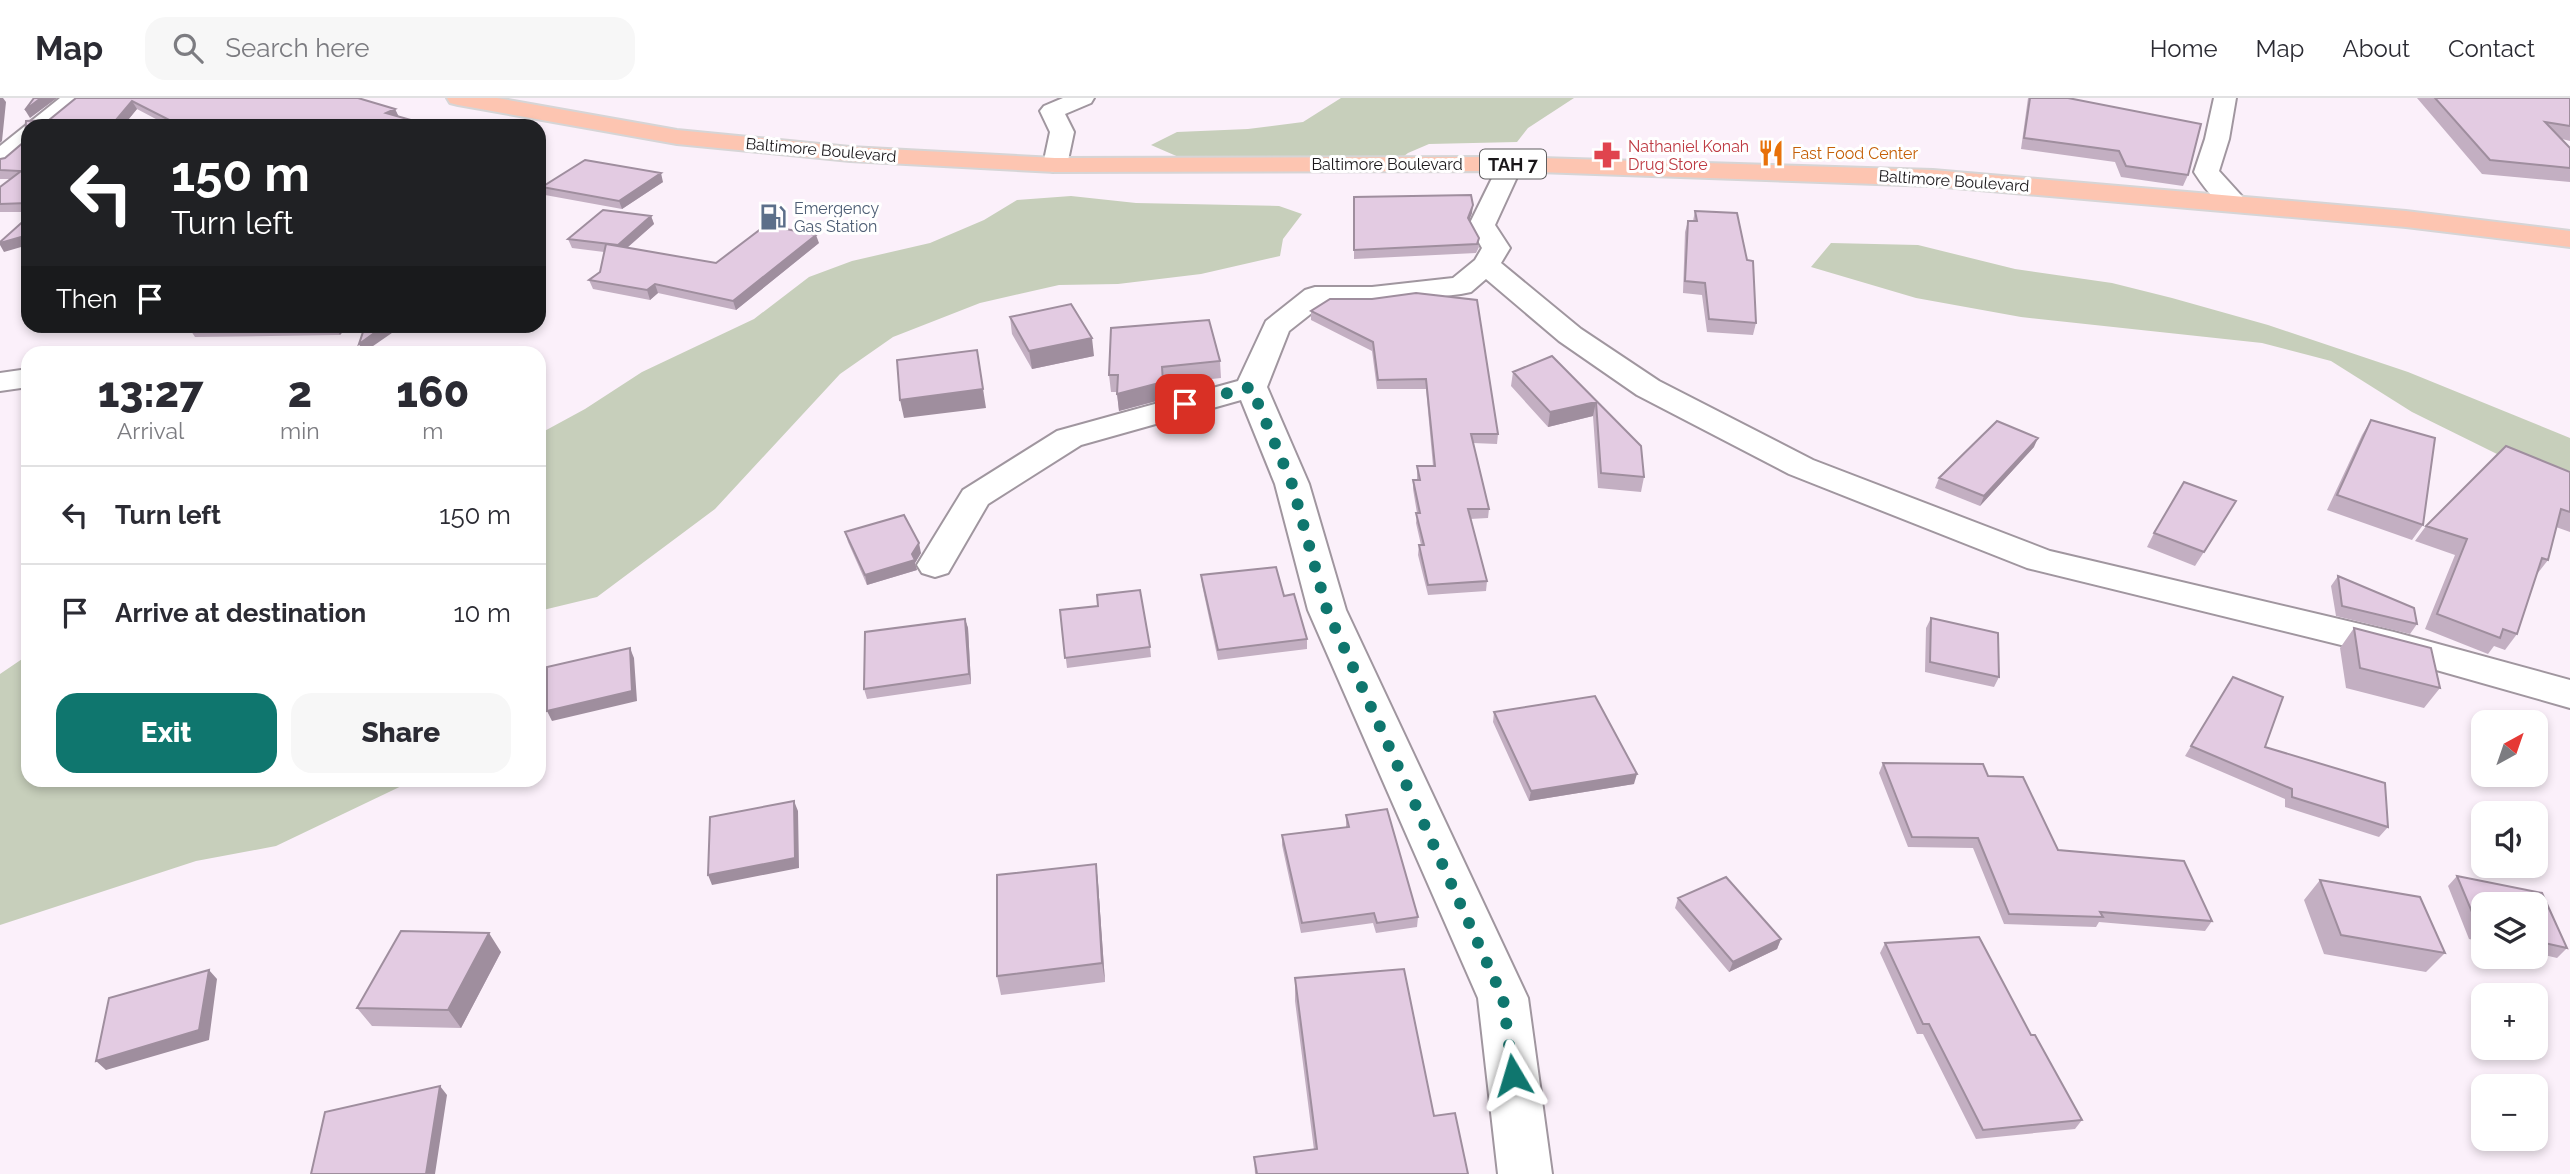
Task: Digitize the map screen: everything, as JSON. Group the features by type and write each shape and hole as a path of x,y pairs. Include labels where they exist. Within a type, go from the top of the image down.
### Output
{"highway":[{"name":"Baltimore Boulevard","path":"458,98 677,137 850,154 1055,165 1511,164 1933,178 2406,219 2570,239"}],"street":[{"path":"46,119 75,98"},
{"path":"1055,165 1062,132 1052,111 1083,98"},
{"path":"2225,98 2217,139 2206,173 2236,204"},
{"path":"0,159 21,140"},
{"path":"1511,164 1482,225 1496,248 1486,265 1461,286 1372,296 1314,296 1276,327 1251,387 1292,484 1327,610 1503,998 1525,1174"},
{"path":"1486,265 1570,335 1648,388 1801,467 2040,560 2395,645 2570,694"},
{"path":"0,382 21,379"},
{"path":"936,565 975,497 1069,438 1251,387"}],"green space":[{"path":"1341,98 1574,98 1528,128 1517,142 1429,144 1408,153 1386,170 1204,168 1151,145 1177,132 1248,129 1303,122"},
{"path":"1071,196 1136,203 1279,206 1302,214 1283,239 1280,256 1201,274 1118,284 1059,285 980,303 893,337 840,374 715,509 597,597 546,609 546,430 642,372 754,319 809,277 852,261 930,243 984,220 1017,200"},
{"path":"1831,243 1918,245 2015,269 2112,283 2268,325 2408,372 2570,438 2570,471 2497,454 2412,412 2331,361 2262,343 2021,317 1916,298 1811,267"},
{"path":"21,660 21,787 399,787 276,846 196,861 0,925 0,674"}],"building":[{"path":"34,98 41,98 25,110"},
{"path":"76,98 358,98 395,109 386,113 407,119 167,119 132,101 117,119 50,119"},
{"path":"2030,98 2068,98 2201,124 2188,175 2126,166 2119,151 2024,138"},
{"path":"2435,98 2570,98 2570,126 2545,122 2570,148 2570,168 2490,160"},
{"path":"21,144 21,171 0,170 0,159"},
{"path":"585,160 661,173 619,201 546,188 546,184"},
{"path":"21,171 21,203 0,204 0,187"},
{"path":"1471,195 1473,205 1468,218 1479,238 1477,244 1354,250 1354,197"},
{"path":"603,210 651,216 618,245 568,239"},
{"path":"1695,211 1737,213 1747,260 1753,261 1756,323 1709,319 1705,283 1685,281 1688,221 1697,221"},
{"path":"21,223 21,237 0,242"},
{"path":"766,225 816,235 733,301 655,284 647,290 589,280 600,272 606,244 716,263"},
{"path":"1416,293 1477,300 1498,434 1471,434 1489,509 1468,509 1487,581 1428,585 1419,545 1424,545 1416,513 1420,513 1413,480 1420,480 1417,466 1435,466 1426,379 1378,380 1373,342 1311,311 1330,299 1372,299"},
{"path":"1071,304 1092,338 1029,351 1010,317"},
{"path":"1209,320 1220,361 1162,367 1163,382 1117,394 1118,375 1109,375 1111,328"},
{"path":"363,333 374,333 359,344"},
{"path":"977,350 983,389 900,400 897,360"},
{"path":"1552,356 1641,446 1644,477 1601,473 1596,402 1550,412 1513,372"},
{"path":"2371,420 2435,438 2423,525 2337,495"},
{"path":"1997,421 2038,438 1984,496 1939,478"},
{"path":"2506,446 2570,472 2570,512 2561,509 2548,560 2542,558 2517,634 2503,629 2500,638 2437,614 2467,539 2426,526"},
{"path":"2184,482 2236,501 2204,552 2154,533"},
{"path":"904,515 919,543 912,554 915,560 865,575 845,532"},
{"path":"1276,567 1284,596 1294,594 1307,639 1218,650 1201,575"},
{"path":"2338,576 2414,608 2417,624 2342,606"},
{"path":"1140,590 1150,647 1065,658 1060,610 1098,606 1097,595"},
{"path":"1931,618 1998,633 1999,677 1930,662"},
{"path":"965,619 969,674 864,689 865,632"},
{"path":"2354,628 2431,648 2440,688 2360,668"},
{"path":"630,648 632,691 547,711 547,667"},
{"path":"2233,677 2283,697 2265,747 2385,783 2388,827 2292,797 2292,789 2191,746"},
{"path":"1595,696 1637,774 1531,791 1494,712"},
{"path":"1883,763 1983,764 1988,776 2023,777 2058,850 2184,861 2212,921 2100,912 2103,917 2009,914 1978,838 1912,837"},
{"path":"794,801 795,858 708,875 710,817"},
{"path":"1387,809 1418,917 1377,923 1374,913 1302,923 1282,835 1349,827 1346,815"},
{"path":"1096,864 1102,963 997,976 997,875"},
{"path":"2457,876 2537,892 2471,892 2471,910"},
{"path":"1726,877 1781,939 1733,962 1678,898"},
{"path":"2320,880 2420,897 2445,953 2341,935"},
{"path":"2548,906 2567,948 2548,944"},
{"path":"401,931 489,933 448,1010 357,1008"},
{"path":"1979,937 2031,1035 2035,1035 2082,1120 1983,1130 1929,1024 1923,1024 1885,943"},
{"path":"1404,969 1434,1116 1455,1113 1468,1174 1257,1174 1254,1157 1317,1149 1295,978"},
{"path":"209,970 199,1030 96,1061 109,998"},
{"path":"440,1086 426,1174 311,1174 325,1112"}],"place":[{"name":"Fast Food Center","path":"1771,153"},
{"name":"Nathaniel Konah Drug Store","path":"1607,155"},
{"name":"Emergency Gas Station","path":"773,217"}],"route":[{"path":"1185,404 1251,387 1292,484 1327,610 1503,998 1513,1075"}]}
